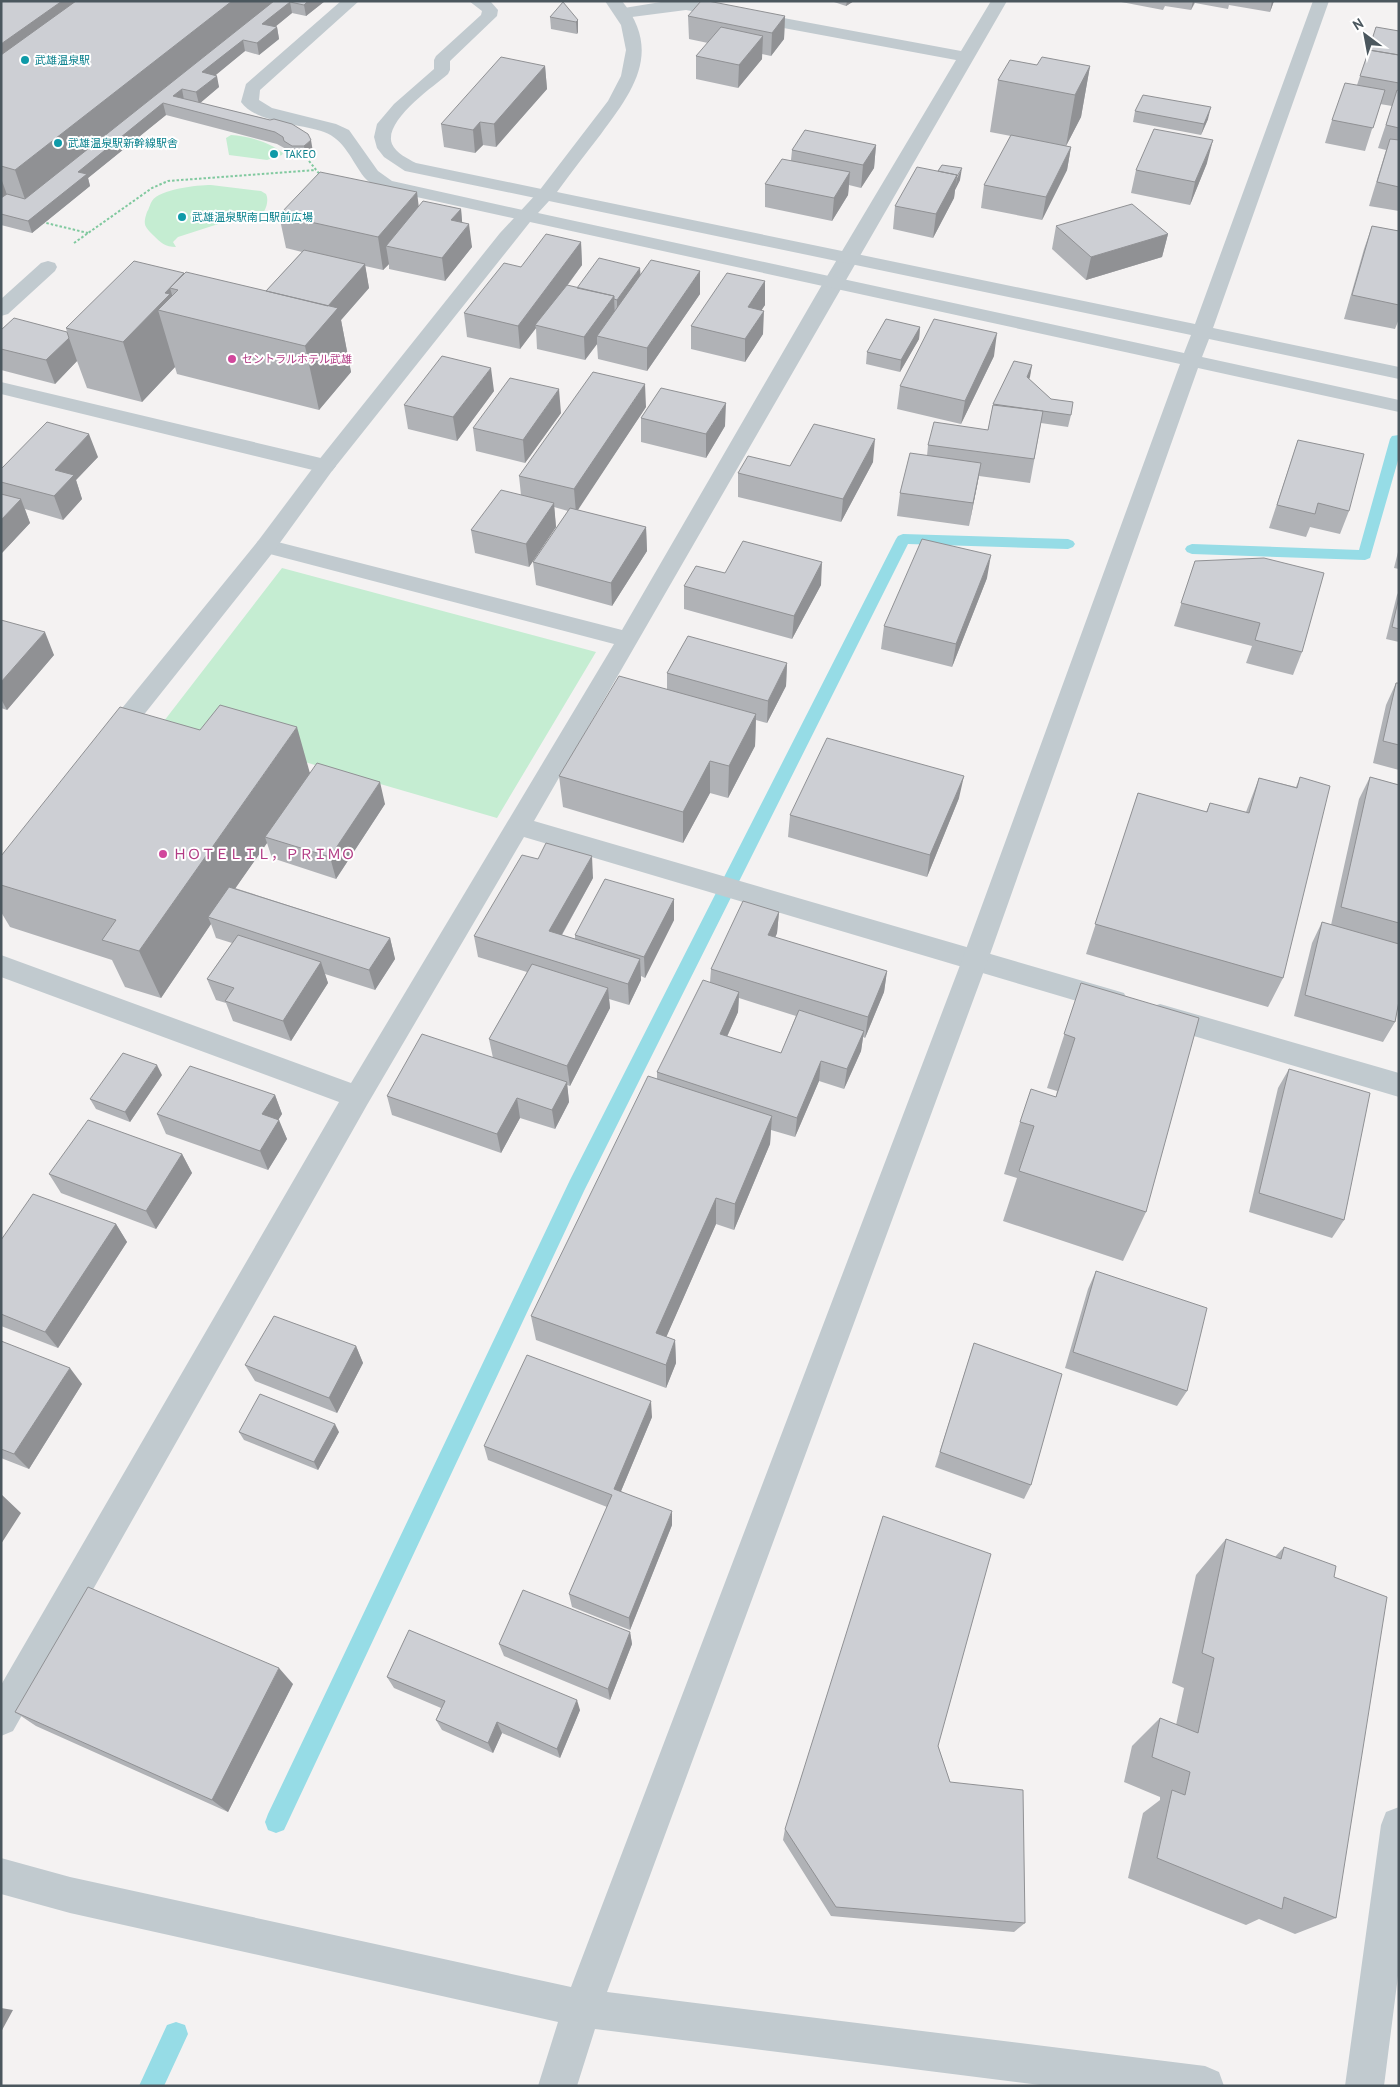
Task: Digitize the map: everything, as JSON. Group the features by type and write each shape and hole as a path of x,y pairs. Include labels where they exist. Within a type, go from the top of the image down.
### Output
{"street":[{"path":"352,1 252,88 250,102 266,112 330,128 343,134 372,175 386,185 1399,406"},
{"path":"477,1 490,10 489,16 442,60 442,70 395,113 383,130 382,139 393,156 411,167 1399,373"},
{"path":"1,1719 357,1097 628,640 998,1"},
{"path":"557,2086 582,2008 976,960 1320,1"},
{"path":"619,7 686,5 967,56"},
{"path":"100,753 266,546 325,466 526,216 545,196 616,102 626,86 632,70 635,53 630,24 619,7"},
{"path":"1,310 48,267"},
{"path":"1,388 325,466"},
{"path":"266,546 628,640"},
{"path":"519,826 1399,1084"},
{"path":"1,966 357,1097"},
{"path":"1364,2086 1399,1825"},
{"path":"1,1876 70,1895 582,2008 1205,2086"}],"path":[{"path":"48,267 69,247 88,233 152,188 168,181 316,170"},
{"path":"39,221 88,233"}],"green space":[{"path":"231,135 258,140 283,153 267,160 229,155 226,138"},
{"path":"211,185 261,191 267,197 264,212 257,220 253,216 243,216 178,237 173,242 176,247 163,244 146,227 145,219 147,212 156,197 179,188"},
{"path":"282,568 596,652 497,818 164,721"}],"building":[{"path":"1,1 62,1 1,44"},
{"path":"76,1 232,1 15,170 1,166 1,55"},
{"path":"274,1 308,1 304,5 290,2 262,24 277,27 257,43 243,40 202,72 217,76 196,92 182,89 173,96 292,124 308,134 311,140 304,146 292,146 275,132 163,103 78,172 87,174 28,221 1,214 1,198 7,194 25,199"},
{"path":"701,1 785,16 772,33 688,16"},
{"path":"563,2 578,20 576,22 550,17"},
{"path":"721,27 763,36 739,65 696,56"},
{"path":"1376,27 1399,31 1399,55 1369,50 1367,55"},
{"path":"1369,50 1399,55 1399,83 1360,76"},
{"path":"501,57 545,66 494,124 480,122 473,130 441,124"},
{"path":"1042,57 1090,66 1075,95 998,80 1010,60 1037,65"},
{"path":"1345,83 1385,90 1373,128 1332,120"},
{"path":"1397,90 1399,91 1399,128 1386,125"},
{"path":"1143,95 1211,107 1204,124 1135,111"},
{"path":"1154,129 1213,140 1195,182 1136,170"},
{"path":"805,130 876,145 863,165 792,150"},
{"path":"1011,135 1071,147 1046,197 984,185"},
{"path":"1390,139 1399,140 1399,187 1377,182"},
{"path":"782,159 850,172 834,198 765,184"},
{"path":"942,165 962,168 956,178 957,175 938,171"},
{"path":"917,167 957,175 936,214 895,206"},
{"path":"320,172 417,192 378,237 279,215"},
{"path":"423,201 461,209 451,220 469,224 442,258 386,246"},
{"path":"1132,204 1168,234 1091,257 1056,226"},
{"path":"1372,226 1399,231 1399,305 1352,295"},
{"path":"546,234 581,242 518,326 464,313 504,263 521,267"},
{"path":"304,250 365,264 328,306 266,291"},
{"path":"599,258 640,268 617,300 614,299 614,296 577,288"},
{"path":"651,260 700,271 647,348 597,336"},
{"path":"134,261 184,273 165,293 170,294 123,342 66,328"},
{"path":"186,272 338,308 305,346 158,310 178,290 170,288"},
{"path":"727,273 765,281 748,307 764,311 745,339 691,326"},
{"path":"567,285 614,296 584,337 535,325"},
{"path":"14,318 67,332 69,338 46,360 1,349 1,330"},
{"path":"886,319 920,327 901,360 867,352"},
{"path":"934,319 997,333 965,401 900,386"},
{"path":"442,356 491,368 453,417 404,405"},
{"path":"1014,361 1032,365 1027,377 1051,399 1073,402 1071,415 993,404"},
{"path":"593,372 645,384 574,489 519,476"},
{"path":"510,378 559,389 523,440 473,428"},
{"path":"661,388 726,403 706,434 641,418"},
{"path":"993,405 1043,411 1034,459 928,445 934,422 988,430"},
{"path":"47,422 89,434 55,470 74,475 54,496 1,482 1,469"},
{"path":"814,424 875,439 843,499 738,473 748,456 790,466"},
{"path":"1298,440 1364,454 1349,511 1318,503 1315,514 1277,505"},
{"path":"910,453 981,463 973,503 900,493"},
{"path":"501,490 554,503 526,544 471,530"},
{"path":"1,494 21,499 1,520"},
{"path":"570,508 646,527 611,583 533,562"},
{"path":"922,539 991,555 956,644 884,626"},
{"path":"743,541 822,562 794,616 684,586 696,566 725,573"},
{"path":"1264,558 1324,573 1302,652 1255,640 1260,623 1181,603 1195,561"},
{"path":"1399,597 1399,629 1392,627"},
{"path":"1,620 45,632 1,682"},
{"path":"688,636 787,663 768,701 667,673"},
{"path":"619,676 756,714 729,766 710,761 683,812 559,776"},
{"path":"1396,683 1399,683 1399,745 1383,741"},
{"path":"220,705 297,727 139,951 102,940 116,920 1,885 1,856 120,707 200,730"},
{"path":"827,738 964,776 930,855 790,815"},
{"path":"317,763 380,782 330,857 265,837"},
{"path":"1300,777 1330,786 1283,978 1095,924 1138,793 1207,812 1210,803 1249,813 1259,778 1297,788"},
{"path":"1370,777 1399,785 1399,923 1341,907"},
{"path":"546,843 592,856 549,931 640,959 628,984 474,936 522,855 538,859"},
{"path":"605,879 674,899 644,957 575,935"},
{"path":"229,887 390,938 369,970 208,917"},
{"path":"743,901 779,912 768,935 887,971 868,1017 711,969"},
{"path":"1322,922 1399,944 1399,1001 1395,1022 1305,995"},
{"path":"238,935 321,962 283,1021 225,1001 234,988 207,979"},
{"path":"532,964 608,988 567,1066 489,1039"},
{"path":"703,980 739,992 720,1034 781,1053 799,1010 864,1031 847,1069 821,1061 797,1118 657,1072"},
{"path":"1081,983 1199,1018 1146,1212 1019,1171 1034,1126 1020,1122 1031,1089 1056,1097 1075,1038 1064,1034"},
{"path":"422,1034 567,1082 552,1110 517,1098 497,1134 387,1096"},
{"path":"123,1053 157,1065 125,1112 90,1099"},
{"path":"190,1066 275,1095 262,1114 279,1120 260,1151 157,1114"},
{"path":"1289,1069 1370,1093 1344,1220 1259,1193"},
{"path":"648,1076 772,1116 735,1204 716,1198 656,1333 675,1340 666,1365 531,1316"},
{"path":"88,1120 182,1154 146,1211 49,1174"},
{"path":"33,1194 116,1224 45,1332 1,1314 1,1240"},
{"path":"1096,1271 1207,1308 1187,1391 1073,1352"},
{"path":"274,1316 356,1346 329,1398 245,1365"},
{"path":"1,1341 70,1368 14,1454 1,1449"},
{"path":"974,1343 1062,1374 1031,1485 940,1452"},
{"path":"527,1355 651,1401 614,1489 672,1511 629,1618 569,1594 612,1495 484,1446"},
{"path":"260,1394 335,1424 314,1462 239,1432"},
{"path":"883,1516 991,1554 938,1746 950,1782 1023,1790 1025,1923 836,1907 785,1829"},
{"path":"1226,1539 1281,1559 1284,1547 1336,1566 1334,1577 1387,1597 1336,1918 1284,1897 1282,1909 1157,1858 1172,1790 1185,1795 1190,1772 1152,1757 1160,1718 1198,1733 1214,1658 1202,1653"},
{"path":"88,1587 279,1668 212,1800 15,1712"},
{"path":"523,1590 630,1632 608,1689 499,1644"},
{"path":"409,1630 577,1700 557,1749 497,1722 488,1743 436,1720 445,1701 387,1677"}],"waterway":[{"path":"1192,549 1365,555 1397,439"},
{"path":"276,1822 577,1186 903,539 1068,544"},
{"path":"151,2086 176,2034"}],"place":[{"name":"武雄温泉駅","path":"25,60"},
{"name":"武雄温泉駅新幹線駅舎","path":"58,143"},
{"name":"TAKEO","path":"274,154"},
{"name":"武雄温泉駅南口駅前広場","path":"182,217"},
{"name":"セントラルホテル武雄","path":"232,359"},
{"name":"ＨＯＴＥＬＩＬ，ＰＲＩＭＯ","path":"163,854"}]}
